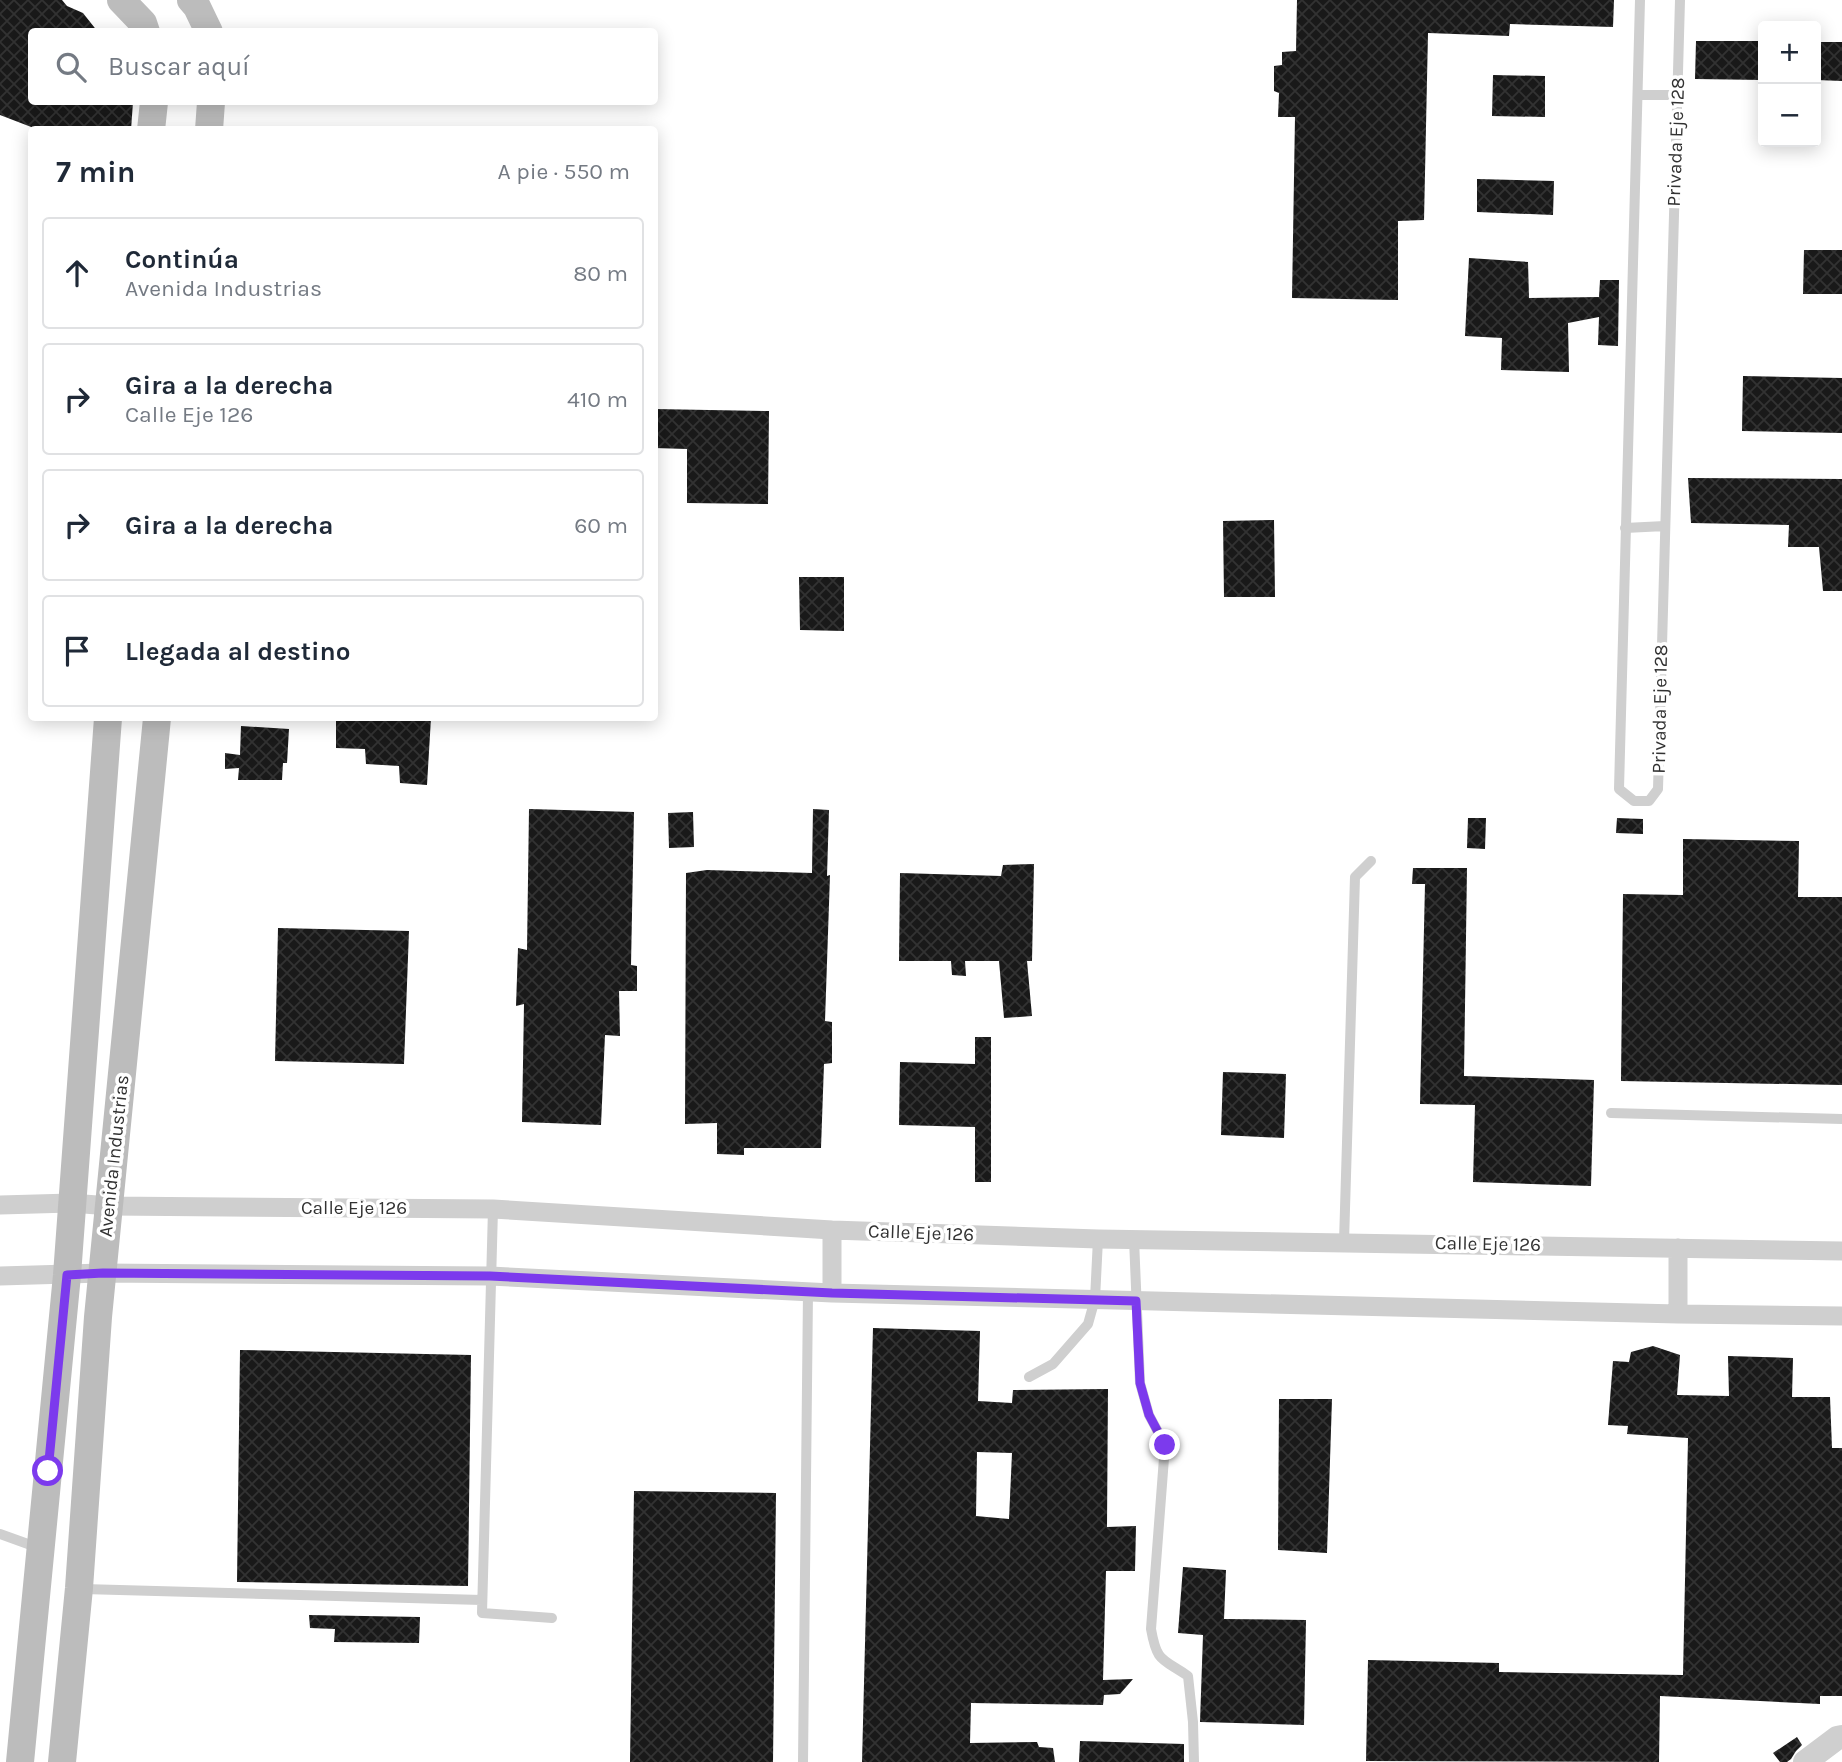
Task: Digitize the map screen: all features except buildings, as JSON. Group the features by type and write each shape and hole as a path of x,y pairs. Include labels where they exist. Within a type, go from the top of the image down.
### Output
{"main road":[{"path":"121,0 145,28"},
{"path":"191,0 207,28"},
{"path":"151,126 153,105"},
{"path":"209,126 211,105"},
{"name":"Avenida Industrias","path":"20,1762 67,1275 108,721"},
{"name":"Avenida Industrias","path":"62,1762 79,1588 103,1273 157,721"}],"street":[{"name":"Calle Eje 126","path":"0,1205 71,1203 110,1206 493,1209 832,1230 1098,1239 1842,1251"},
{"path":"832,1230 832,1293"},
{"path":"1678,1248 1678,1314"},
{"path":"0,1276 103,1273 490,1276 832,1293 1842,1316"},
{"path":"1805,1762 1842,1737"}],"lane":[{"name":"Privada Eje 128","path":"1640,0 1619,789 1634,801 1648,801 1658,789 1680,0"},
{"path":"1638,95 1677,95"},
{"path":"1625,528 1665,527"},
{"path":"1344,1242 1355,877 1371,861"},
{"path":"1611,1113 1842,1119"},
{"path":"493,1209 482,1613 552,1618"},
{"path":"1029,1377 1053,1364 1088,1324 1095,1299 1098,1239"},
{"path":"1133,1239 1140,1383 1149,1415 1165,1445 1151,1629 1155,1651 1166,1662 1188,1676 1194,1762"},
{"path":"803,1762 808,1292"},
{"path":"0,1534 41,1549"},
{"path":"79,1588 482,1600"}],"route":[{"path":"48,1471 67,1275 103,1273 490,1276 832,1293 1136,1301 1140,1383 1149,1415 1165,1445"}]}
